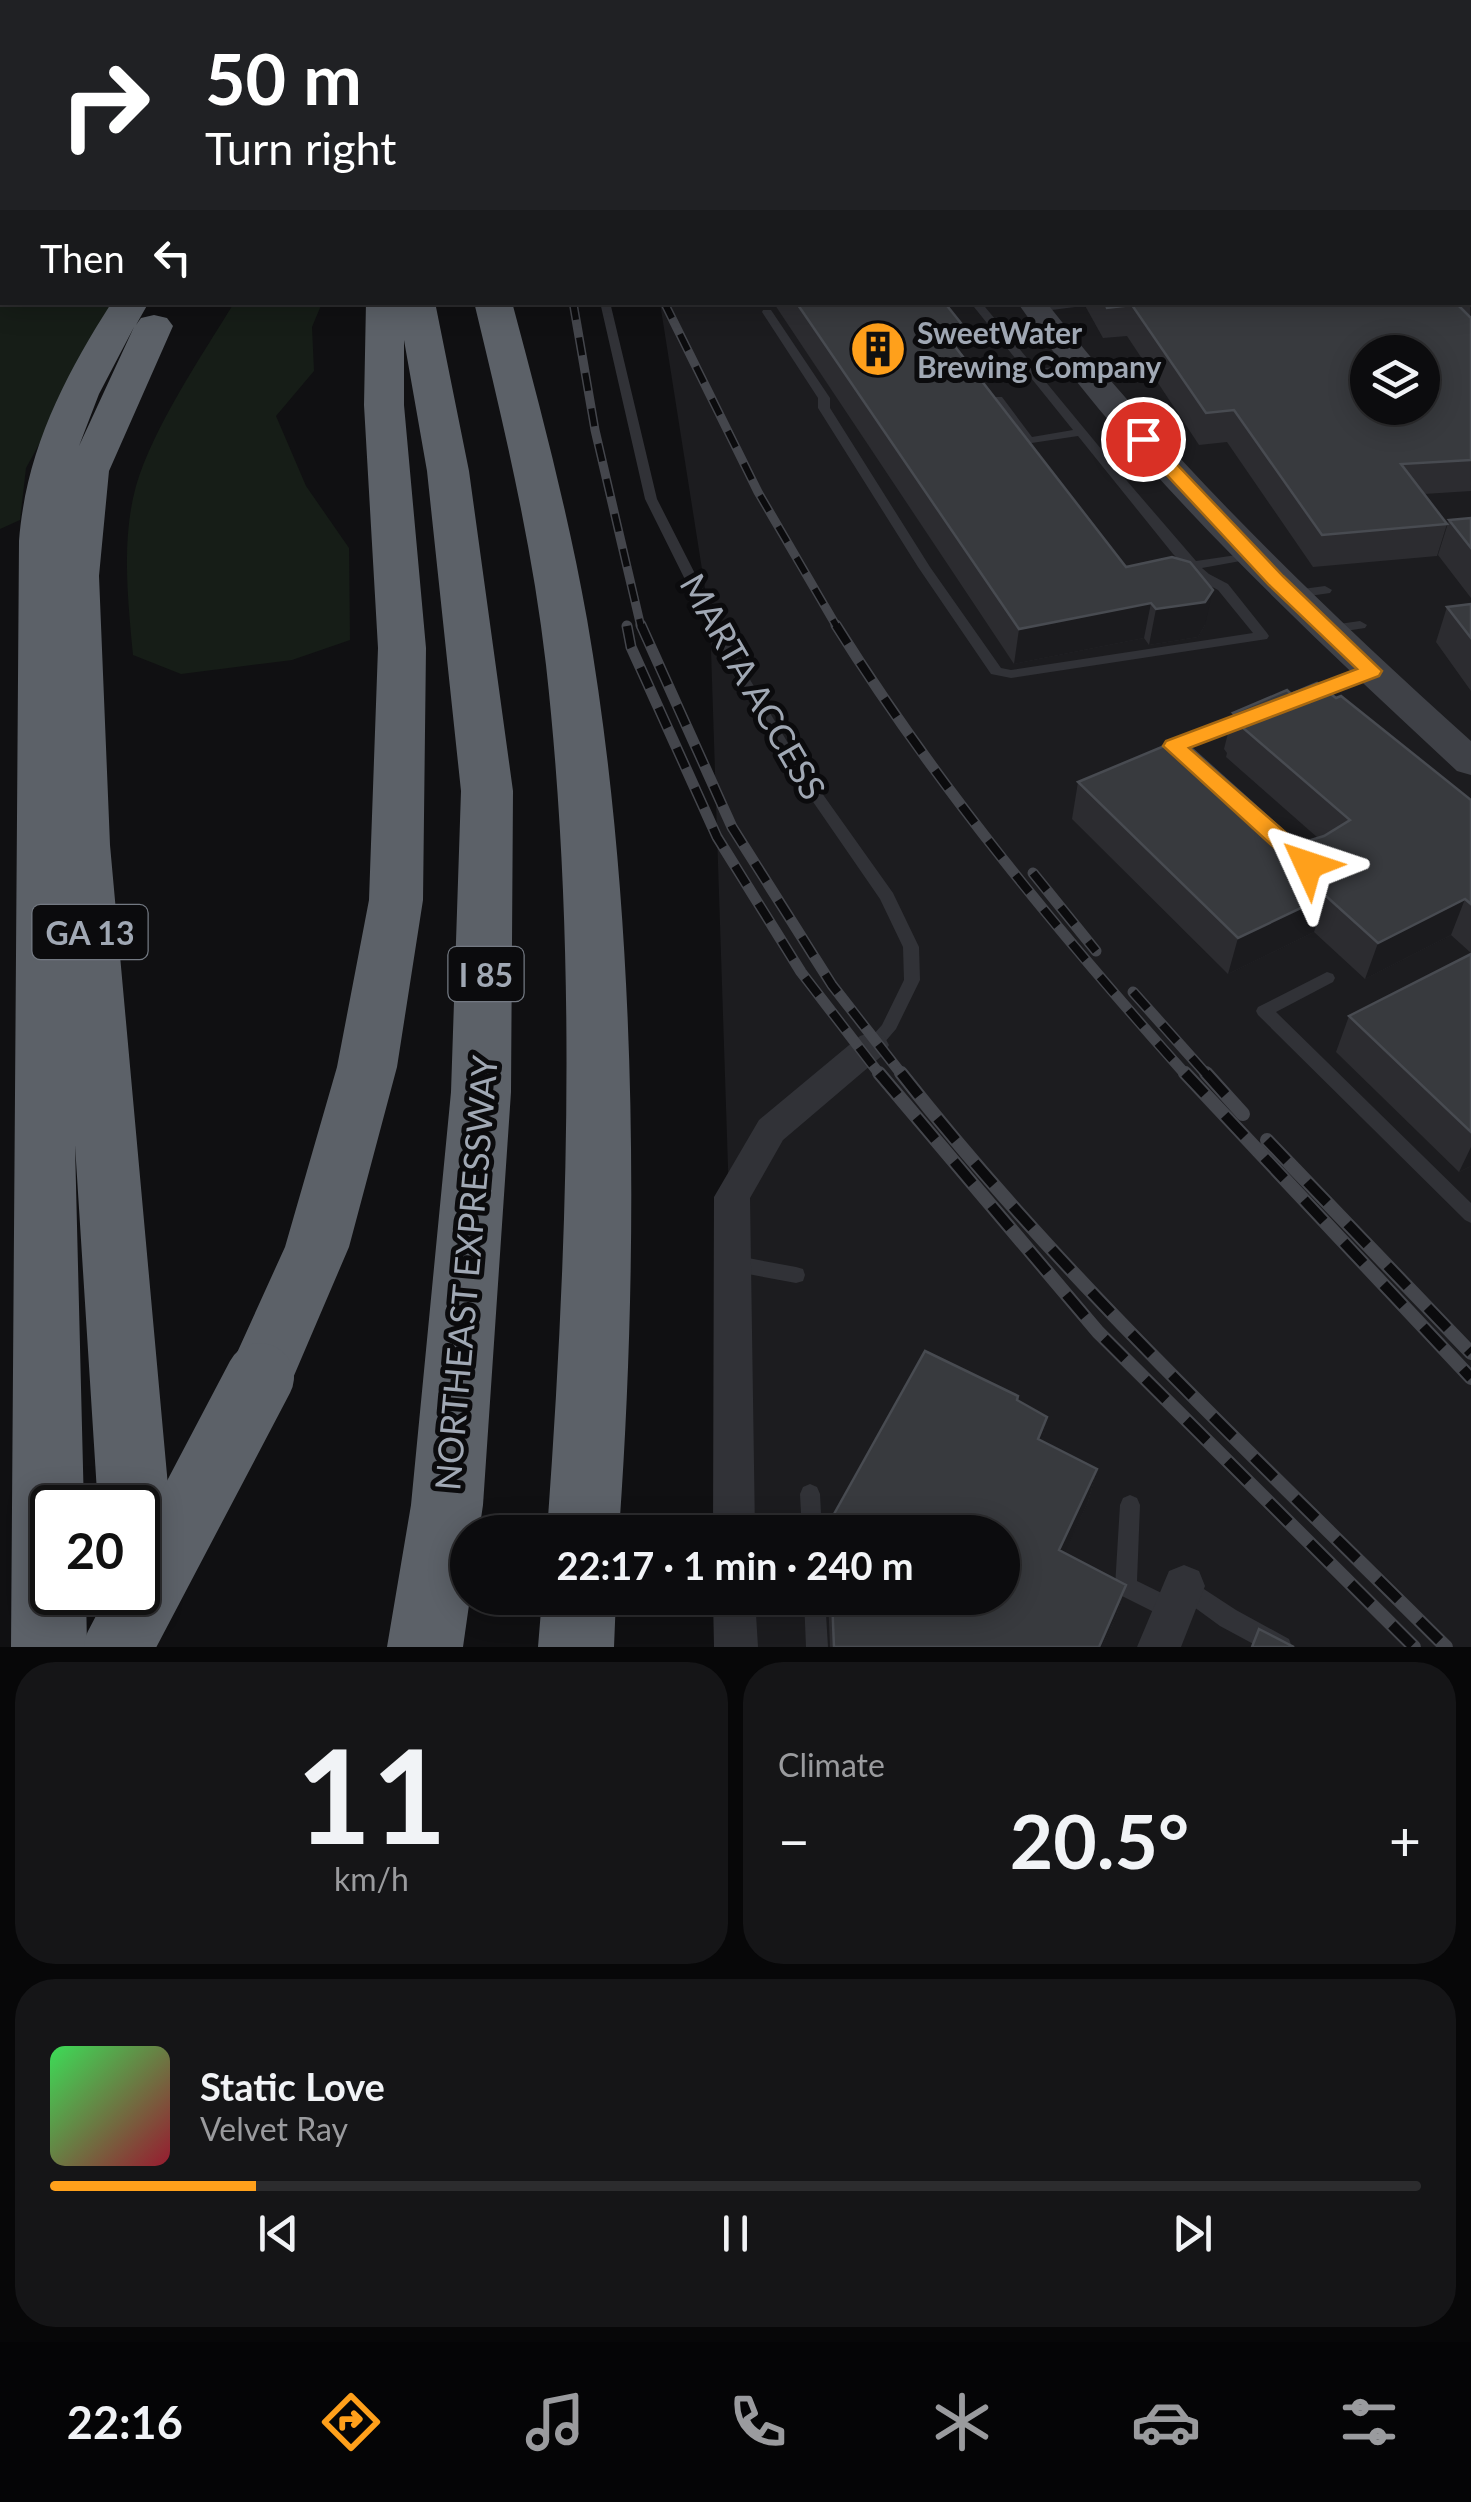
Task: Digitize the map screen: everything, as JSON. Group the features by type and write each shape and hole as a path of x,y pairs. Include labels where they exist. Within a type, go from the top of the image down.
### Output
{"highway":[{"name":"GA 13","path":"49,1647 39,588 46,495 57,448 92,368 130,305"},
{"name":"GA 13","path":"132,1485 83,844 76,576 88,471 164,305"},
{"path":"134,365 187,305"},
{"path":"118,1647 260,1377 322,1229 367,1067 396,900 402,648 384,404 385,305"},
{"name":"NORTHEAST EXPRESSWAY","path":"417,305 448,472 486,791 482,1092 448,1486 425,1647"},
{"path":"494,305 548,535 580,759 596,1078 583,1515"},
{"path":"141,1615 143,1647"},
{"path":"576,1647 578,1615"}],"street":[{"path":"1034,306 1164,463 1252,555 1290,594 1344,628 1371,671 1471,762"},
{"path":"734,1515 732,1197 771,1130 872,1045"},
{"path":"735,1615 736,1647"}],"lane":[{"name":"MARTA ACCESS","path":"606,305 650,499 736,668 792,760 887,897 911,947 912,980 888,1029 872,1045"},
{"path":"768,312 924,567 996,671 1011,674 1262,636 1223,587 1192,566 1122,485 1115,471 977,305"},
{"path":"1031,374 1080,366"},
{"path":"998,399 1029,442 1080,432"},
{"path":"1115,471 1164,463"},
{"path":"1192,566 1252,555"},
{"path":"1290,594 1326,590"},
{"path":"1298,699 1338,691 1371,671"},
{"path":"1172,751 1262,712"},
{"path":"1327,978 1264,1011 1471,1215"},
{"path":"732,1263 796,1275"},
{"path":"810,1494 811,1515"},
{"path":"1130,1505 1126,1587 1172,1615 1228,1618 1280,1647"},
{"path":"816,1615 817,1647"}],"shaded area":[{"path":"0,305 116,305 26,468 20,520 0,529"},
{"path":"233,305 321,305 312,327 314,371 276,416 306,486 349,548 350,640 292,660 181,674 133,655 127,570 131,507 144,464 193,368"},
{"path":"660,305 1471,305 1471,1647 729,1647 732,1615 1020,1615 1020,1515 739,1515 710,620"}],"building":[{"path":"798,305 946,305 964,327 943,331 1126,567 1172,557 1190,562 1213,590 1205,602 1156,609 1151,603 1019,629"},
{"path":"1132,305 1458,305 1471,318 1471,460 1401,464 1447,524 1322,535 1234,410 1206,413"},
{"path":"1471,518 1471,548 1449,520"},
{"path":"1471,604 1471,638 1447,607"},
{"path":"1317,683 1336,698 1341,696 1471,800 1471,904 1465,899 1378,943 1326,896 1238,938 1078,782 1181,739 1298,844 1324,836 1350,820 1235,721 1238,718 1233,713 1287,690 1291,694"},
{"path":"1471,954 1471,1132 1349,1016"},
{"path":"925,1351 1018,1396 1017,1400 1047,1417 1038,1439 1097,1469 1059,1550 1126,1585 1099,1647 834,1647 833,1615 1020,1615 1020,1515 833,1515"},
{"path":"1259,1629 1294,1647 1252,1647"}],"railway":[{"path":"574,305 595,430 641,627"},
{"path":"665,305 758,492 837,627"},
{"path":"641,625 732,827 832,985 903,1076"},
{"path":"836,625 916,743 1002,858 1187,1076"},
{"path":"627,626 631,647 717,837 801,972 881,1076"},
{"path":"1033,873 1096,951"},
{"path":"1133,992 1208,1076"},
{"path":"879,1073 1098,1332 1414,1647"},
{"path":"901,1073 964,1150 1096,1297 1446,1647"},
{"path":"1185,1073 1471,1378"},
{"path":"1206,1073 1243,1114"},
{"path":"1267,1140 1471,1353"}],"place":[{"name":"SweetWater Brewing Company","path":"878,349"}],"route":[{"path":"1143,439 1276,580 1371,671 1174,746 1308,865"}]}
